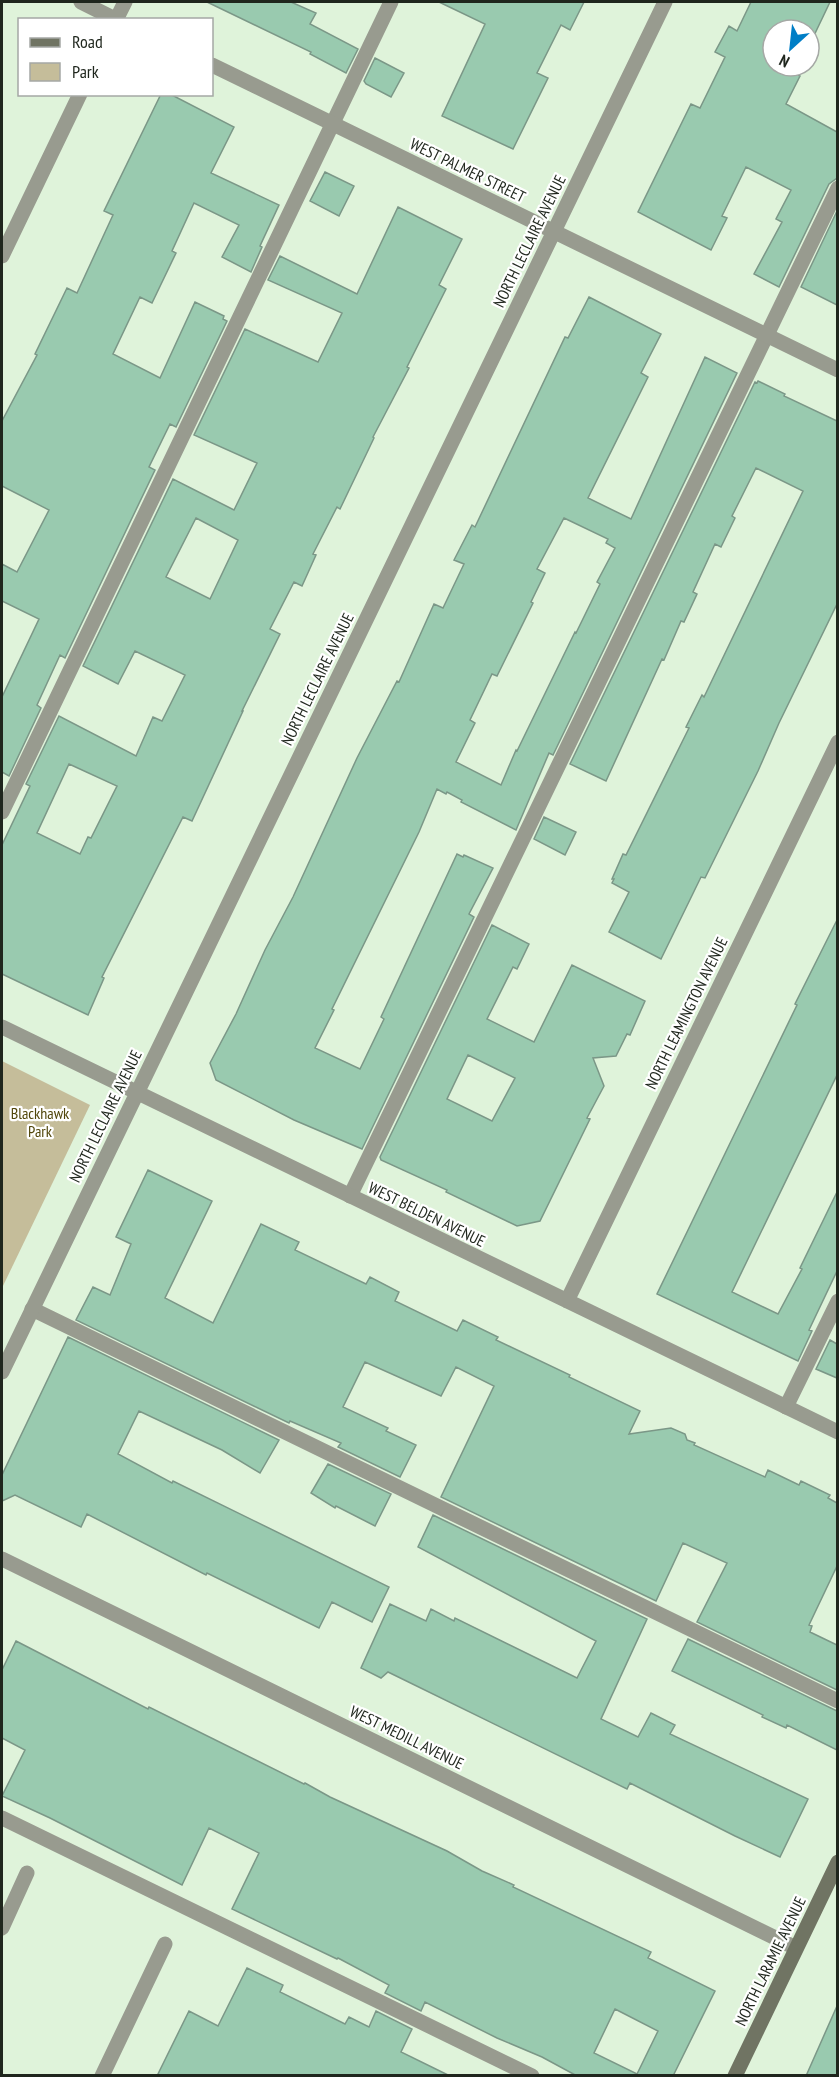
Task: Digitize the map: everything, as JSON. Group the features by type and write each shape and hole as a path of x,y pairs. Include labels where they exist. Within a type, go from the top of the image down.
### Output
{"street":[{"path":"81,2 114,18"},
{"path":"117,18 125,2"},
{"path":"2,813 391,2"},
{"name":"NORTH LECLAIRE AVENUE","path":"2,1372 665,2"},
{"name":"WEST PALMER STREET","path":"213,65 837,370"},
{"path":"2,256 79,96"},
{"path":"350,1196 837,188"},
{"name":"NORTH LEAMINGTON AVENUE","path":"567,1301 837,742"},
{"name":"WEST BELDEN AVENUE","path":"2,1027 837,1432"},
{"path":"786,1407 837,1301"},
{"path":"32,1309 837,1701"},
{"name":"WEST MEDILL AVENUE","path":"2,1559 796,1948"},
{"path":"2,1818 532,2076"},
{"name":"NORTH LARAMIE AVENUE","path":"735,2076 837,1862"},
{"path":"2,1928 27,1873"},
{"path":"102,2076 165,1944"}],"green space":[{"name":"Blackhawk Park","path":"2,1061 90,1105 2,1288"}],"building":[{"path":"207,2 291,2 316,13 310,24 358,49 346,73 310,54 311,52"},
{"path":"439,2 584,2 570,30 561,25 537,73 548,78 513,149 442,116 485,24"},
{"path":"751,2 830,2 821,21 821,18 761,18 761,78 799,78 786,104 837,132 837,178 829,184 779,287 754,274 782,222 776,219 791,190 746,167 722,216 727,218 711,250 638,212 691,104 700,108 725,57 715,52 729,26 737,31"},
{"path":"375,58 404,73 391,97 364,81"},
{"path":"160,96 174,96 234,127 211,173 279,205 251,272 222,257 239,225 194,203 172,251 176,253 152,303 140,297 113,354 160,378 195,302 224,316 223,319 227,321 176,427 170,424 149,467 155,470 65,658 60,655 37,705 41,708 9,776 2,772 2,697 39,619 2,601 2,564 17,572 49,510 2,486 2,421 37,355 35,354 67,288 77,293 113,215 104,211"},
{"path":"325,172 354,186 339,216 310,201"},
{"path":"398,207 462,239 439,285 446,289 340,509 337,507 313,554 316,555 302,586 294,582 270,629 280,634 192,821 183,817 102,977 104,978 88,1015 2,974 2,845 30,786 26,784 59,716 136,756 153,717 162,721 185,675 135,651 118,684 83,666 173,479 234,510 257,463 194,435 245,329 318,362 342,313 268,280 280,256 357,294","holes":["196,518 238,540 210,599 166,577","69,764 117,786 91,838 88,837 80,854 37,833"]},
{"path":"837,211 837,305 801,287"},
{"path":"589,297 661,334 641,373 648,377 588,498 631,519 705,357 737,373 553,755 549,753 516,830 461,802 462,800 447,792 446,794 437,789 419,832 315,1048 360,1069 384,1019 381,1017 457,854 493,868 469,914 474,917 362,1149 294,1120 216,1080 210,1063 293,897 357,758 397,681 399,682 434,604 443,608 464,564 454,560 472,525 475,527 565,337 568,338","holes":["564,518 608,539 606,543 615,548 597,582 600,584 516,750 501,785 456,762 475,723 470,720 492,674 497,676 533,603 531,602 545,573 537,569"]},
{"path":"758,381 837,421 837,604 705,878 701,877 661,959 609,932 629,892 612,883 614,879 612,879 689,728 686,727 702,695 704,697 803,491 756,468 732,516 735,518 721,547 715,544 693,592 697,594 684,622 681,621 664,660 662,659 606,781 570,764 755,382"},
{"path":"544,817 576,832 565,855 534,839"},
{"path":"837,920 837,1075 732,1292 778,1314 802,1269 800,1268 837,1192 837,1271 809,1330 812,1331 798,1361 657,1294"},
{"path":"492,925 529,944 517,969 513,967 487,1019 534,1042 572,965 645,1001 630,1035 627,1034 616,1056 593,1058 604,1086 540,1221 517,1226 446,1192 447,1190 381,1160 380,1157","holes":["468,1055 515,1078 492,1121 447,1099"]},
{"path":"148,1170 212,1201 165,1298 213,1323 261,1224 299,1242 295,1250 366,1284 370,1277 399,1292 395,1301 457,1331 463,1320 498,1337 496,1340 640,1411 629,1434 671,1428 685,1434 687,1440 695,1443 694,1445 765,1477 768,1470 799,1485 801,1481 830,1495 828,1498 837,1503 837,1566 809,1625 812,1626 810,1632 837,1645 837,1690 697,1622 727,1563 683,1543 656,1601 441,1497 494,1386 456,1367 441,1396 365,1362 343,1407 388,1428 386,1431 416,1445 400,1477 338,1447 341,1443 290,1421 289,1423 76,1320 93,1287 110,1295 131,1244 116,1237"},
{"path":"68,1337 279,1440 260,1473 222,1450 139,1411 118,1454 172,1483 173,1481 389,1587 372,1622 332,1602 319,1628 207,1573 206,1575 87,1514 81,1527 15,1495 2,1501 2,1475"},
{"path":"830,1340 837,1344 837,1378 816,1369"},
{"path":"328,1464 391,1494 375,1526 336,1506 335,1508 311,1493"},
{"path":"433,1515 647,1619 601,1719 638,1737 651,1713 675,1725 670,1734 808,1799 780,1857 630,1783 627,1789 388,1672 381,1678 361,1668 390,1604 426,1621 431,1609 454,1621 455,1618 577,1678 596,1641 418,1547"},
{"path":"688,1639 837,1711 837,1750 787,1725 786,1728 762,1717 763,1715 672,1671"},
{"path":"16,1641 148,1709 149,1707 330,1797 447,1851 482,1871 514,1885 513,1887 651,1952 648,1958 715,1991 673,2076 577,2076 425,2002 421,2011 385,1993 389,1985 338,1958 232,1909 259,1853 209,1828 182,1885 2,1796 25,1750 2,1738 2,1670","holes":["615,2009 658,2031 637,2074 594,2053"]},
{"path":"247,1968 283,1985 280,1992 345,2024 349,2017 369,2027 376,2011 412,2029 401,2052 450,2076 157,2076 189,2011 218,2026"},
{"path":"837,2006 837,2076 806,2076"}]}
